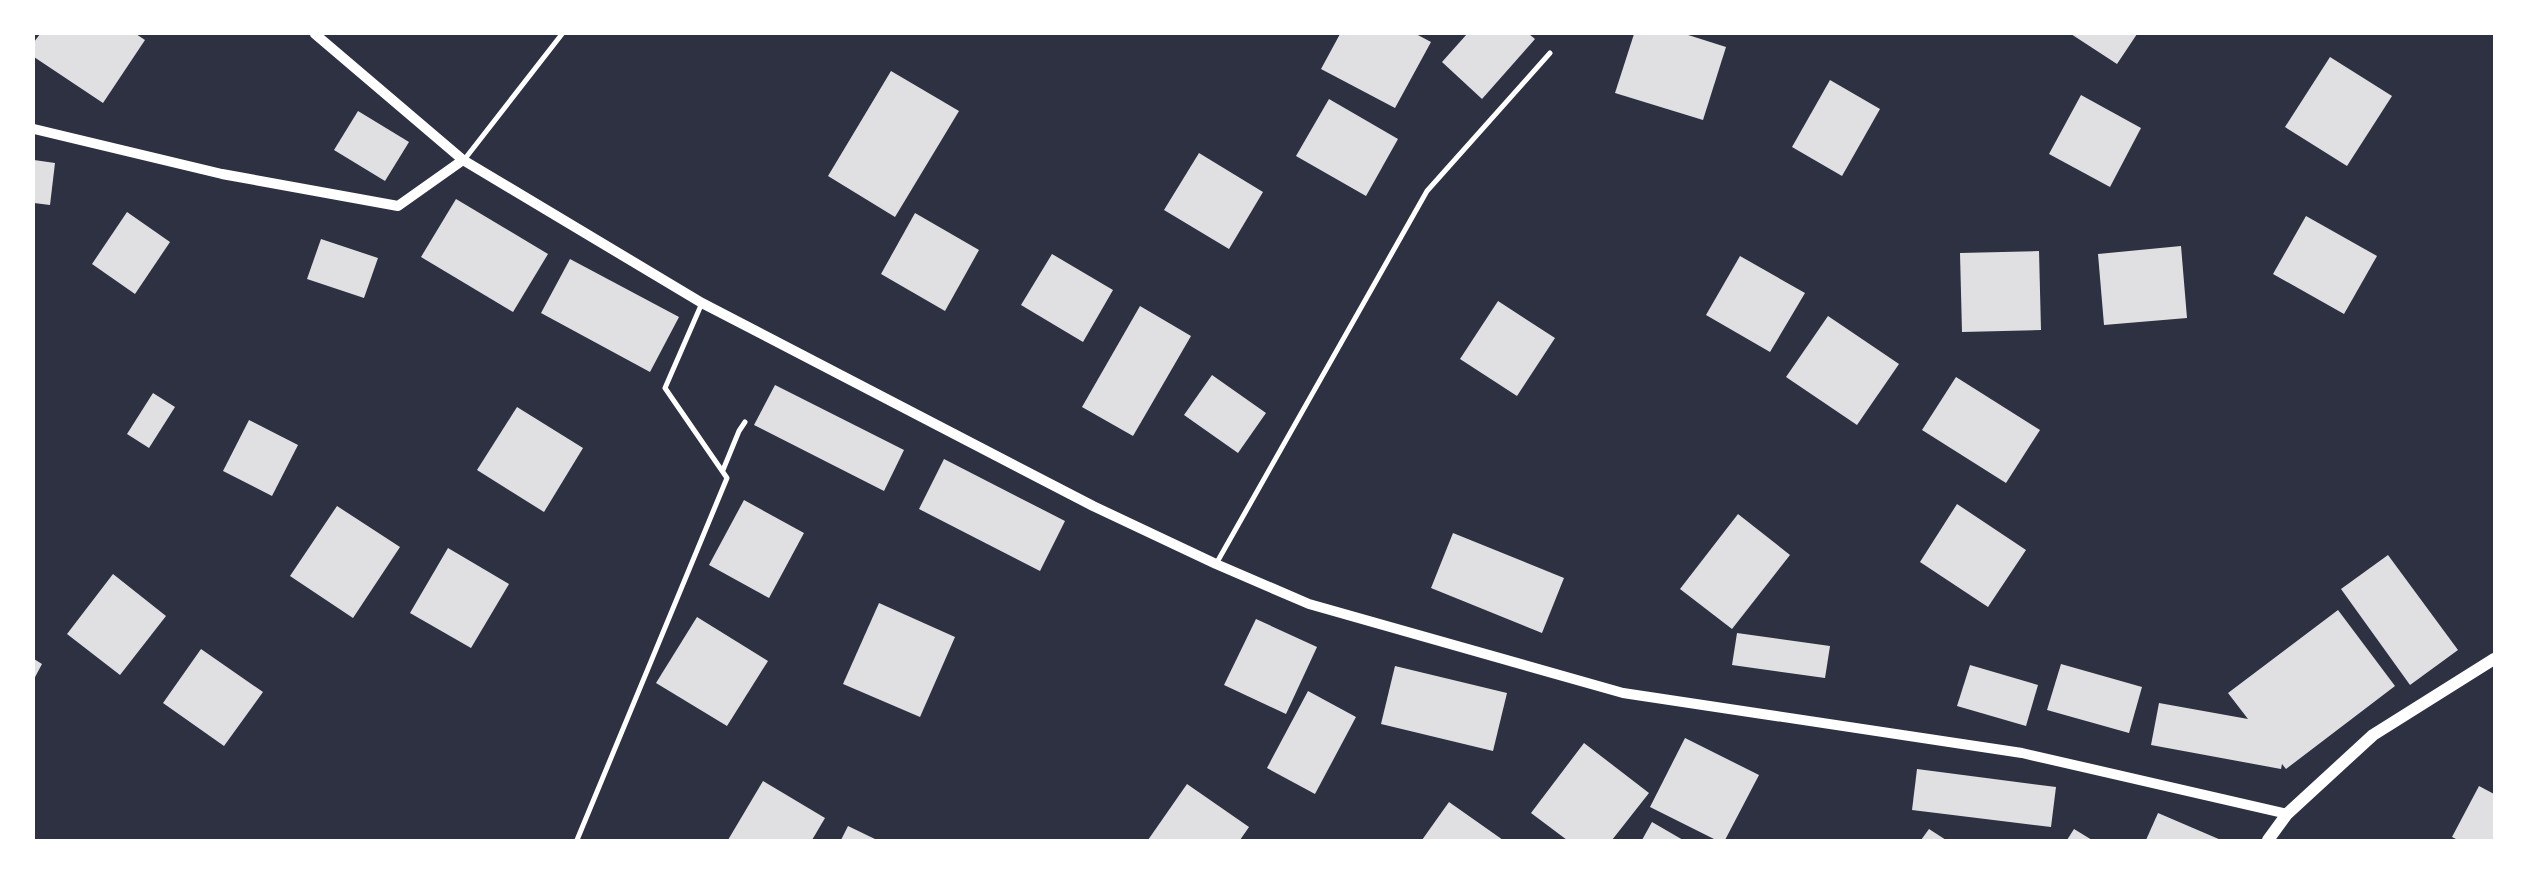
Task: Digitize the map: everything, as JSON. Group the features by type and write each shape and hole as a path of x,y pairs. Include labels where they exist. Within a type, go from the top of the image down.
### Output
{"main road":[{"path":"315,34 463,160 702,303 1092,506 1216,564 1309,604 1623,693 2022,753 2287,814"},
{"path":"34,129 222,174 398,206 463,160"},
{"path":"2268,840 2287,814 2373,735 2494,659"}],"street":[{"path":"463,160 562,34"},
{"path":"1216,564 1428,191 1550,53"},
{"path":"577,840 728,478 666,388 702,303"},
{"path":"723,470 739,431 745,422"}],"building":[{"path":"40,34 136,34 145,40 103,103 34,57 34,42"},
{"path":"1340,34 1416,34 1431,42 1395,108 1321,69"},
{"path":"1467,34 1529,34 1535,39 1482,99 1442,62"},
{"path":"1634,34 1685,34 1726,47 1703,120 1615,93"},
{"path":"2071,34 2137,34 2117,64"},
{"path":"2330,57 2392,96 2347,166 2285,127"},
{"path":"891,71 959,111 895,217 828,176"},
{"path":"1830,80 1880,109 1842,176 1792,147"},
{"path":"2081,95 2141,128 2110,187 2049,154"},
{"path":"1329,99 1398,139 1366,196 1296,156"},
{"path":"358,111 409,142 385,181 334,150"},
{"path":"1199,153 1263,192 1229,249 1164,210"},
{"path":"34,160 55,163 50,205 34,203"},
{"path":"456,199 548,254 513,312 421,257"},
{"path":"127,212 170,242 135,294 92,264"},
{"path":"915,213 979,250 945,311 881,274"},
{"path":"2306,216 2377,256 2344,314 2273,274"},
{"path":"321,239 378,258 364,298 307,279"},
{"path":"2181,246 2187,318 2104,325 2098,254"},
{"path":"2039,251 2041,330 1962,332 1960,253"},
{"path":"1052,254 1113,290 1083,342 1021,305"},
{"path":"1740,256 1805,293 1770,352 1706,315"},
{"path":"570,259 679,317 650,372 541,313"},
{"path":"1498,301 1555,338 1517,396 1460,359"},
{"path":"1140,306 1191,336 1133,436 1082,407"},
{"path":"1828,316 1899,364 1857,425 1786,377"},
{"path":"1212,375 1266,413 1238,453 1184,415"},
{"path":"1956,377 2040,430 2006,483 1922,430"},
{"path":"775,385 904,450 884,491 754,425"},
{"path":"153,393 175,407 149,448 127,434"},
{"path":"517,407 583,448 544,512 477,470"},
{"path":"249,420 298,445 272,496 223,471"},
{"path":"944,459 1065,521 1040,571 919,509"},
{"path":"744,500 804,533 769,598 709,565"},
{"path":"1957,504 2026,550 1988,607 1920,562"},
{"path":"337,506 400,547 353,618 290,576"},
{"path":"1738,514 1790,555 1732,629 1680,589"},
{"path":"1453,533 1564,578 1542,633 1431,588"},
{"path":"448,548 509,584 471,648 410,613"},
{"path":"2388,555 2458,650 2410,685 2341,589"},
{"path":"113,574 166,616 120,675 67,634"},
{"path":"879,603 955,637 920,717 843,684"},
{"path":"2338,610 2395,686 2286,769 2282,764 2281,769 2151,745 2159,703 2248,719 2228,693"},
{"path":"697,617 768,661 727,726 656,683"},
{"path":"1256,619 1317,647 1286,714 1224,685"},
{"path":"1737,633 1830,646 1825,678 1732,665"},
{"path":"201,649 263,692 224,746 163,703"},
{"path":"34,659 42,664 34,679"},
{"path":"2061,664 2142,687 2129,733 2047,710"},
{"path":"1970,665 2038,685 2026,726 1957,706"},
{"path":"1395,666 1507,693 1493,751 1381,724"},
{"path":"1308,691 1356,717 1315,794 1267,768"},
{"path":"1685,738 1759,775 1725,840 1716,840 1650,807"},
{"path":"1584,743 1649,793 1612,840 1567,840 1531,813"},
{"path":"1917,769 2056,787 2051,827 1912,810"},
{"path":"763,781 825,818 812,840 728,840"},
{"path":"1187,784 1249,827 1240,840 1148,840"},
{"path":"2479,786 2494,794 2494,840 2458,840 2452,837"},
{"path":"1449,802 1503,840 1422,840"},
{"path":"2158,813 2221,840 2146,840"},
{"path":"1652,822 1683,840 1642,840"},
{"path":"848,826 877,840 841,840"},
{"path":"1929,829 1946,840 1921,840"},
{"path":"2074,829 2092,840 2067,840"}]}
